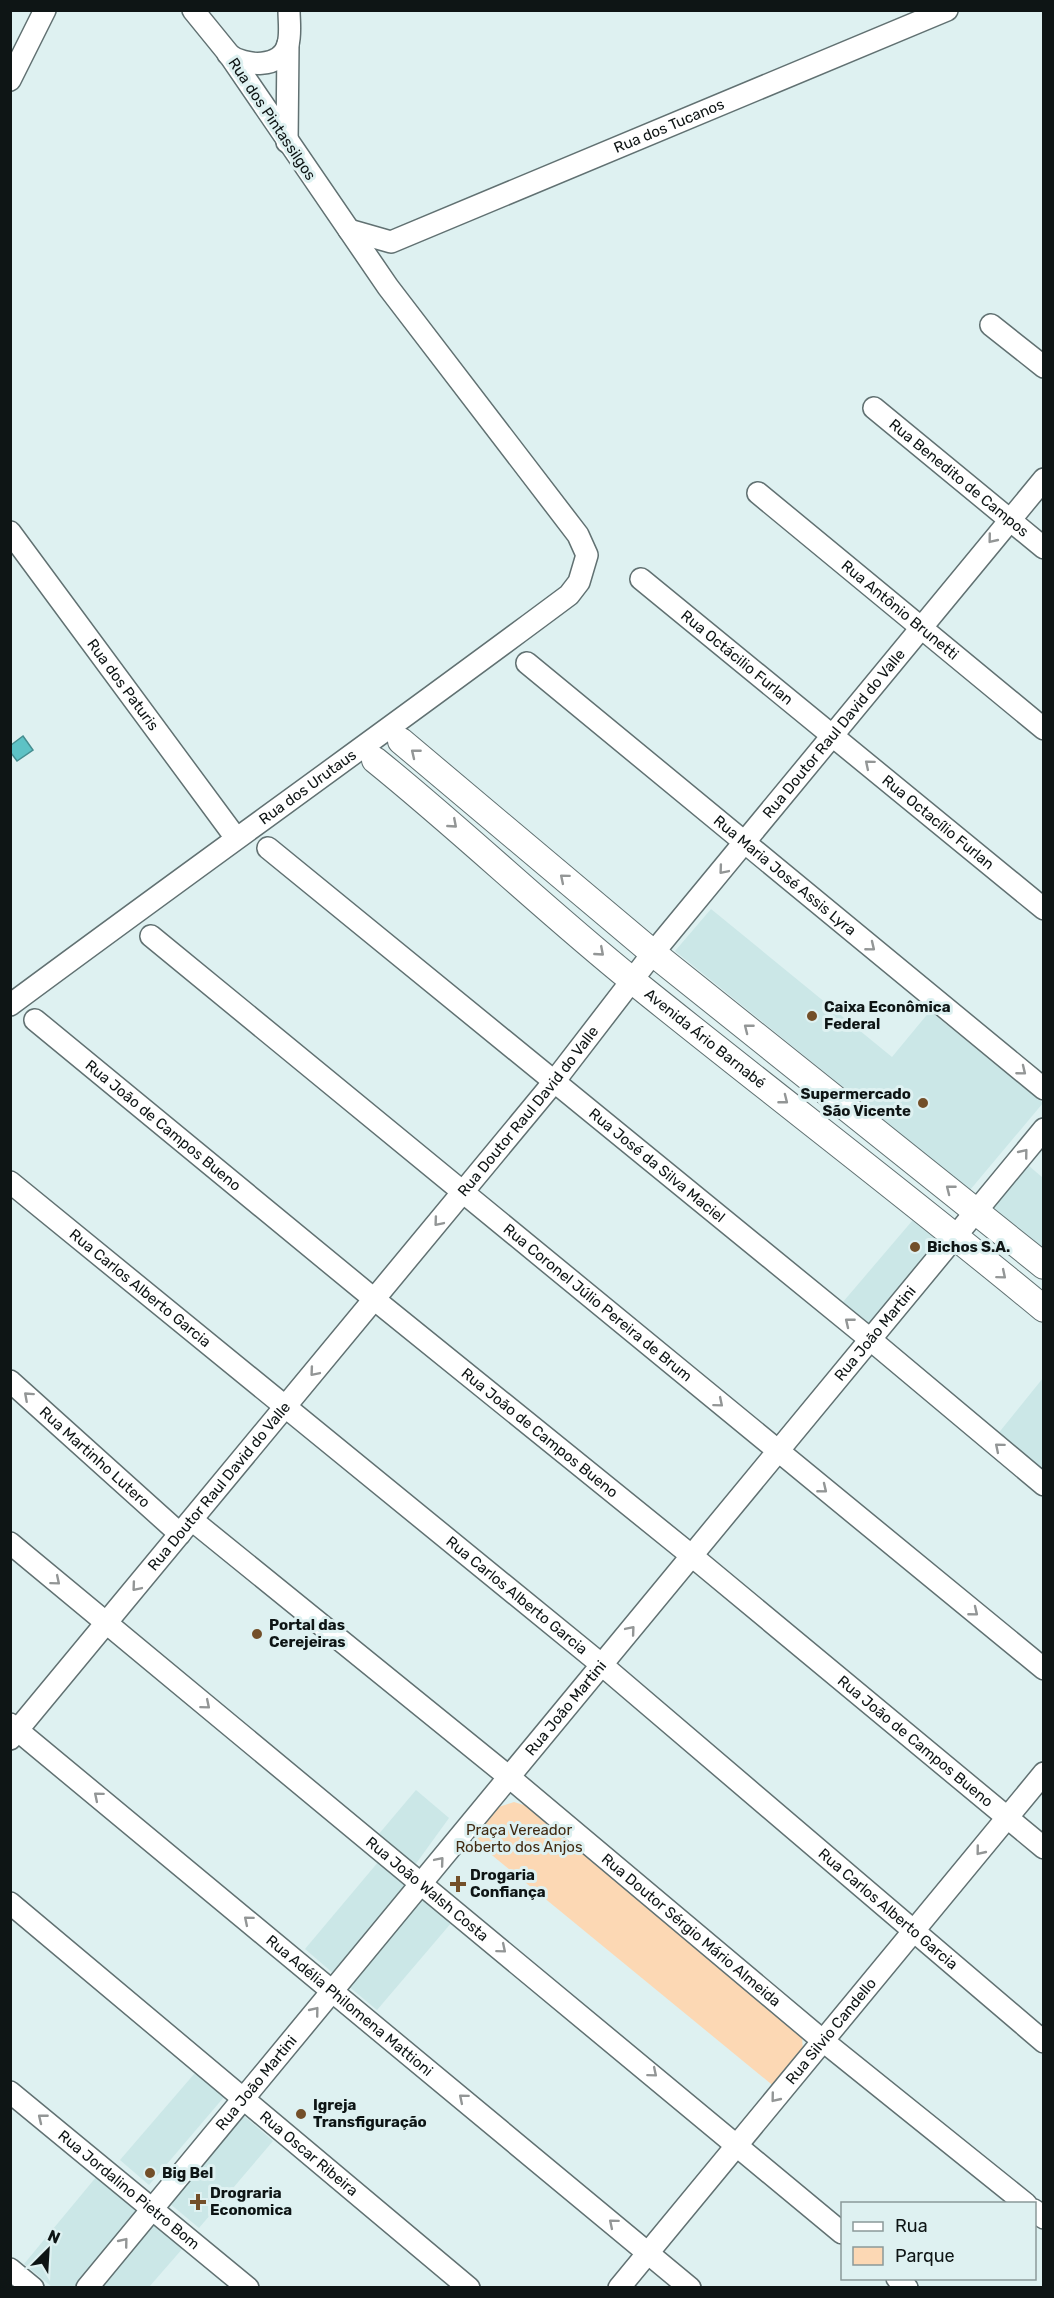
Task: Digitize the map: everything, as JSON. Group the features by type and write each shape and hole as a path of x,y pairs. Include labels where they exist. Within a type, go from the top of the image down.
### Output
{"main road":[{"path":"401,741 652,953 1044,1266"},
{"name":"Avenida Ário Barnabé","path":"375,760 631,979 956,1236 1044,1309"},
{"path":"430,805 429,793 433,785 441,781 451,783"}],"street":[{"path":"10,80 45,10"},
{"name":"Rua dos Pintassilgos","path":"193,10 228,53 388,287 578,535 587,555"},
{"path":"287,142 289,10"},
{"name":"Rua dos Tucanos","path":"391,242 947,10"},
{"path":"228,53 236,60 259,64 284,53 288,44"},
{"path":"349,230 391,242 388,287"},
{"path":"991,325 1044,368"},
{"name":"Rua Benedito de Campos","path":"874,408 1044,548"},
{"name":"Rua Doutor Raul David do Valle","path":"13,1731 107,1623 553,1083 652,953 834,735 1009,518 1044,479"},
{"name":"Rua Antônio Brunetti","path":"758,493 1044,729"},
{"name":"Rua dos Paturis","path":"10,532 236,838"},
{"name":"Rua dos Urutaus","path":"10,1005 236,838 367,746 569,594 579,582 587,555"},
{"name":"Rua Octácilio Furlan","path":"641,579 834,735"},
{"name":"Rua Maria José Assis Lyra","path":"526,663 1044,1089"},
{"name":"Rua Octacílio Furlan","path":"834,735 1044,909"},
{"name":"Rua José da Silva Maciel","path":"268,848 553,1083 871,1340 1044,1485"},
{"name":"Rua Coronel Júlio Pereira de Brum","path":"151,936 1044,1668"},
{"name":"Rua João de Campos Bueno","path":"35,1020 374,1299 692,1556 1044,1848"},
{"name":"Rua João Martini","path":"87,2288 1044,1129"},
{"name":"Rua Carlos Alberto Garcia","path":"10,1182 602,1665 1044,2042"},
{"name":"Rua Martinho Lutero","path":"10,1381 186,1527"},
{"name":"Rua Doutor Sérgio Mário Almeida","path":"186,1527 509,1777 822,2040 1024,2202"},
{"name":"Rua João Walsh Costa","path":"10,1544 841,2231"},
{"name":"Rua Adélia Philomena Mattioni","path":"13,1731 333,1990 690,2288"},
{"name":"Rua Silvio Candello","path":"619,2288 1044,1773"},
{"name":"Rua Oscar Ribeira","path":"10,1903 469,2288"},
{"name":"Rua Jordalino Pietro Bom","path":"10,2092 248,2288"},
{"path":"10,2269 33,2288"}],"shaded area":[{"path":"711,909 892,1057 930,1011 1043,1103 970,1190 675,951"},
{"path":"1028,1165 1043,1178 1043,1255 990,1210"},
{"path":"918,1214 947,1239 873,1327 843,1302"},
{"path":"1043,1378 1043,1471 997,1435"},
{"path":"416,1790 449,1818 415,1865 378,1835"},
{"path":"379,1861 409,1886 334,1974 305,1949"},
{"path":"422,1897 452,1922 377,2010 347,1985"},
{"path":"195,2073 224,2097 149,2185 120,2160"},
{"path":"244,2116 273,2141 199,2228 169,2203"},
{"path":"97,2176 141,2212 77,2287 52,2287 24,2264"},
{"path":"154,2223 183,2248 149,2287 99,2288"}],"green space":[{"name":"Praça Vereador Roberto dos Anjos","path":"514,1802 527,1806 802,2036 803,2052 776,2088 471,1838 496,1808"}],"water":[{"path":"23,736 33,750 17,761 11,753 11,745"}],"place":[{"name":"Caixa Econômica Federal","path":"812,1016"},
{"name":"Supermercado São Vicente","path":"923,1103"},
{"name":"Bichos S.A.","path":"915,1247"},
{"name":"Portal das Cerejeiras","path":"257,1634"},
{"name":"Drogaria Confiança","path":"458,1884"},
{"name":"Igreja Transfiguração","path":"301,2114"},
{"name":"Big Bel","path":"150,2173"},
{"name":"Drograria Economica","path":"198,2202"}]}
